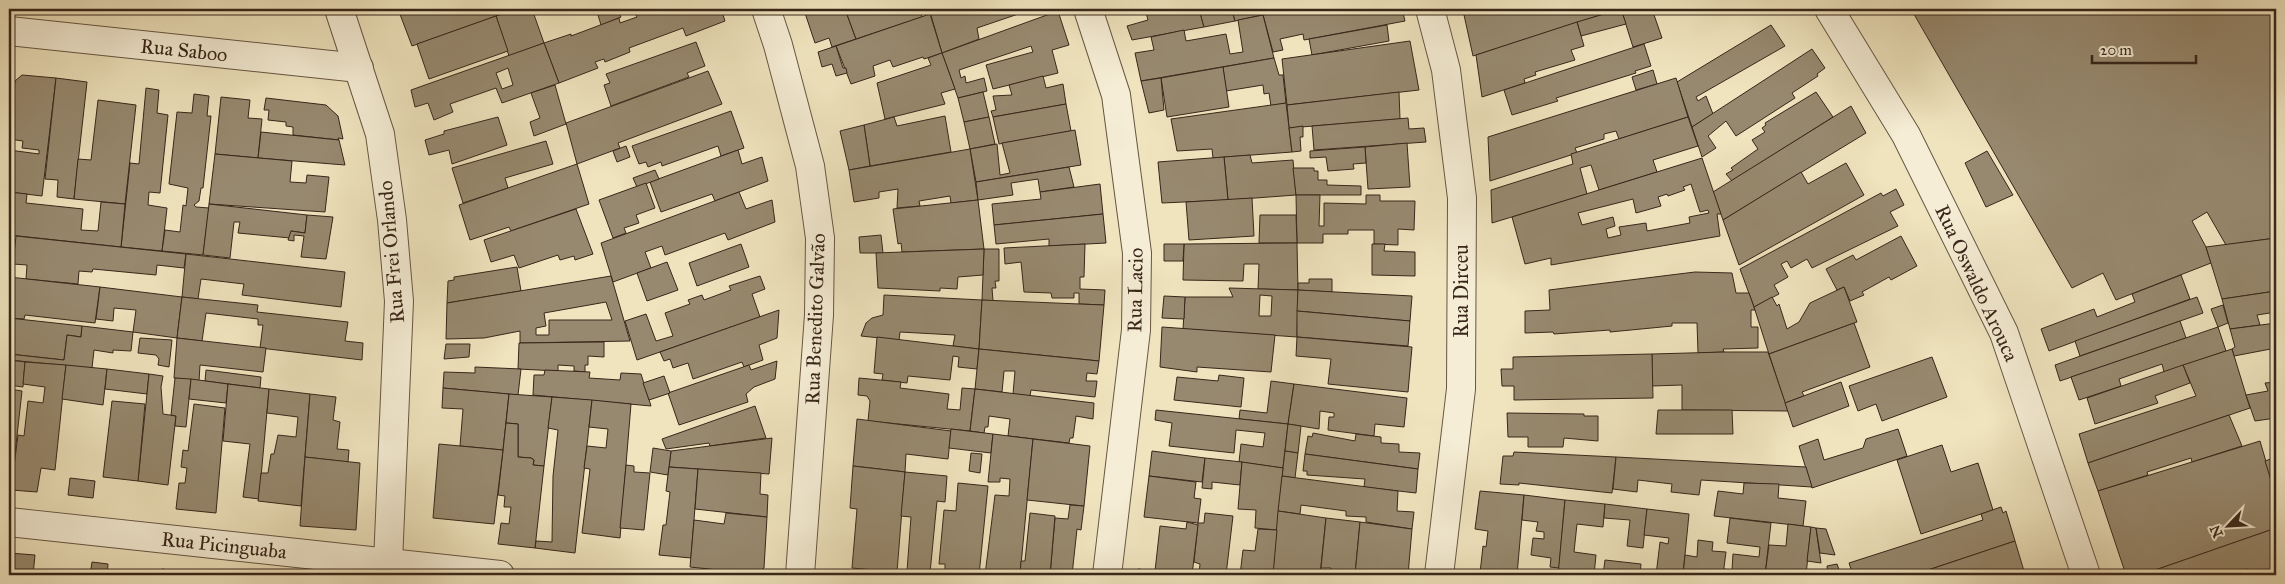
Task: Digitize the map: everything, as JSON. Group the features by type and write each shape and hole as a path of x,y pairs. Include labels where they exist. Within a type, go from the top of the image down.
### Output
{"street":[{"name":"Rua Frei Orlando","path":"339,9 380,134 392,220 399,301 388,563"},
{"name":"Rua Benedito Galvão","path":"766,9 778,45 810,166 820,238 819,315 800,575"},
{"name":"Rua Lacio","path":"1088,9 1116,95 1137,253 1136,330 1107,575"},
{"name":"Rua Dirceu","path":"1430,9 1446,70 1462,198 1461,389 1439,575"},
{"name":"Rua Oswaldo Arouca","path":"1828,9 1906,135 2004,333 2086,575"},
{"name":"Rua Saboo","path":"9,31 358,68"},
{"name":"Rua Picinguaba","path":"9,522 500,575"}],"building":[{"path":"245,9 246,13 202,10"},
{"path":"398,9 516,9 412,46"},
{"path":"516,9 532,9 544,43 509,56 496,16"},
{"path":"600,9 617,9 621,17 601,25 598,15 602,13"},
{"path":"643,9 721,9 725,21 686,36 683,28 629,48 630,52 605,62 604,59 595,62 598,68 559,83 544,43 571,34 571,36 619,18 620,23 637,17 635,12"},
{"path":"815,9 845,9 856,39 832,47 829,38 815,43 805,13"},
{"path":"845,9 919,9 922,17 856,39"},
{"path":"940,9 1033,9 977,28 979,39 942,53 930,12"},
{"path":"1145,9 1199,9 1204,27 1132,40 1127,26 1148,20"},
{"path":"1199,9 1232,9 1235,21 1204,27"},
{"path":"1232,9 1260,9 1262,15 1235,21"},
{"path":"1260,9 1277,9 1278,13 1262,15"},
{"path":"1298,9 1402,9 1405,21 1304,40 1303,34 1280,39 1283,50 1273,52 1263,15"},
{"path":"1482,9 1616,10 1473,56 1464,15"},
{"path":"1621,9 1652,9 1662,38 1633,47"},
{"path":"1621,9 1626,24 1581,36 1577,22"},
{"path":"1911,9 2276,9 2276,238 2226,245 2207,212 2192,221 2206,247 2211,263 2116,300 2103,273 2072,288"},
{"path":"1058,11 1069,45 1052,50 1058,73 993,89 986,65 1033,52 1031,46 959,70 961,78 965,76 966,83 984,78 987,91 958,98 942,53"},
{"path":"930,14 942,53 893,67 890,60 873,66 875,76 851,84 836,46"},
{"path":"1263,15 1274,58 1141,81 1135,53 1154,50 1151,37 1184,30 1186,41 1226,34 1230,54 1243,52 1238,20"},
{"path":"496,16 508,51 429,79 417,44"},
{"path":"1577,22 1584,46 1571,50 1575,60 1535,72 1536,75 1524,79 1525,83 1482,97 1476,55"},
{"path":"1387,25 1389,41 1312,55 1309,39"},
{"path":"1771,25 1785,46 1696,97 1698,101 1706,96 1713,114 1692,127 1677,82"},
{"path":"1410,41 1419,90 1287,105 1282,59"},
{"path":"696,42 705,66 687,73 689,77 611,106 604,85 610,83 606,74"},
{"path":"544,43 559,83 502,103 496,88 450,104 453,112 434,120 428,103 415,107 411,90","holes":["508,68 513,85 502,89 496,73"]},
{"path":"1644,44 1651,66 1635,71 1636,73 1556,98 1558,101 1512,115 1504,90"},
{"path":"836,46 843,68 846,68 847,73 836,76 832,64 822,67 818,52"},
{"path":"1812,49 1825,68 1817,74 1818,76 1792,93 1795,98 1736,136 1726,121 1708,136 1716,148 1702,157 1692,127"},
{"path":"942,53 955,89 941,93 945,104 885,119 877,83 931,65 928,58"},
{"path":"1274,58 1279,75 1283,75 1286,103 1271,106 1269,93 1264,94 1263,85 1226,91 1223,67"},
{"path":"1223,67 1229,107 1167,117 1161,78"},
{"path":"1653,70 1657,84 1636,90 1632,77"},
{"path":"708,71 722,104 618,143 620,148 577,164 566,123"},
{"path":"22,75 56,78 42,196 9,192 9,150 39,154 39,150 22,148 23,141 9,139 15,81"},
{"path":"1043,76 1046,88 1063,84 1066,104 993,117 991,111 996,110 993,96 1012,95 1009,85"},
{"path":"56,78 87,82 74,199 57,197 58,180 45,179"},
{"path":"1161,78 1164,110 1149,113 1141,81"},
{"path":"1676,78 1688,117 1619,139 1616,131 1604,134 1604,139 1575,148 1577,153 1490,181 1488,137"},
{"path":"555,85 566,124 534,136 530,122 540,118 531,93"},
{"path":"146,88 159,90 157,113 168,115 160,193 149,192 148,205 167,208 162,251 121,247 130,163 139,164"},
{"path":"983,92 989,117 964,122 958,98"},
{"path":"1399,92 1400,119 1289,128 1287,105"},
{"path":"1816,92 1833,117 1732,181 1726,174 1733,170 1731,168 1758,149 1752,140 1765,132 1762,128 1766,125 1765,123"},
{"path":"194,94 209,96 207,116 211,116 203,188 201,188 199,201 194,205 196,207 209,208 203,255 162,251 165,230 180,232 183,205 186,206 188,188 169,184 177,112 192,113"},
{"path":"221,97 250,100 248,118 262,119 258,158 215,154"},
{"path":"266,98 326,105 338,116 343,139 293,135 293,127 286,126 286,122 268,120 269,110 264,110"},
{"path":"98,100 136,105 125,204 74,199 78,159 91,160"},
{"path":"1286,103 1292,152 1213,158 1212,149 1177,151 1171,119"},
{"path":"1066,104 1071,131 999,144 993,117"},
{"path":"1851,106 1866,133 1723,220 1713,192"},
{"path":"731,111 744,148 721,156 718,146 662,166 661,162 648,167 646,162 639,164 632,146"},
{"path":"945,116 951,152 870,166 864,125 894,117 897,126"},
{"path":"498,117 507,145 452,164 449,150 429,155 425,140 444,134 444,131"},
{"path":"989,117 995,144 970,149 964,122"},
{"path":"1688,117 1698,146 1653,160 1657,172 1599,190 1591,165 1580,168 1587,194 1492,223 1491,190 1573,164 1571,154"},
{"path":"1408,118 1409,129 1424,128 1426,142 1314,150 1312,126"},
{"path":"864,125 870,166 849,170 840,131"},
{"path":"1303,126 1303,137 1300,137 1301,151 1292,152 1289,128"},
{"path":"1075,130 1081,165 976,182 970,149 997,144 1000,175 1010,173 1002,143"},
{"path":"261,132 339,140 345,165 258,158"},
{"path":"546,141 553,164 505,178 508,188 463,203 452,168"},
{"path":"1407,143 1410,187 1368,189 1365,147"},
{"path":"626,146 630,157 617,162 613,151"},
{"path":"1365,147 1366,163 1353,164 1354,169 1328,171 1326,157 1310,158 1310,151"},
{"path":"970,149 978,200 951,203 950,196 919,201 920,206 897,208 898,189 879,192 879,198 854,202 849,170"},
{"path":"738,150 742,164 762,157 768,181 715,201 712,194 661,212 650,182"},
{"path":"1987,151 2013,195 1986,207 1965,163"},
{"path":"215,154 292,161 290,182 306,183 307,175 329,177 325,212 209,204"},
{"path":"1250,155 1252,163 1293,160 1296,195 1228,200 1224,157"},
{"path":"1224,157 1228,200 1162,203 1158,162"},
{"path":"1702,158 1721,214 1717,214 1720,236 1551,265 1551,258 1525,264 1512,217","holes":["1691,184 1700,212 1708,210 1709,213 1689,217 1690,223 1647,231 1646,223 1619,227 1621,235 1608,238 1606,229 1615,226 1613,217 1582,225 1578,213 1633,199 1636,213 1661,206 1658,197 1667,194 1668,196 1685,190 1683,187"]},
{"path":"1846,163 1864,195 1739,265 1723,220 1801,172 1808,184"},
{"path":"577,164 589,204 511,231 509,227 470,240 459,205"},
{"path":"1069,167 1074,187 1040,192 1038,179 1011,183 1013,195 978,200 976,182"},
{"path":"1293,168 1314,168 1314,171 1318,171 1318,180 1327,180 1327,185 1361,186 1361,195 1296,195"},
{"path":"655,170 659,179 637,187 633,178"},
{"path":"646,183 655,208 636,215 639,223 624,228 626,233 613,238 599,200"},
{"path":"1100,184 1103,214 994,225 992,204 1041,199 1040,192"},
{"path":"1896,189 1904,205 1890,212 1898,226 1812,268 1807,259 1791,268 1787,261 1781,264 1788,277 1774,285 1779,294 1754,307 1740,269 1881,193 1883,196"},
{"path":"9,192 27,194 26,203 83,209 81,230 98,231 101,202 125,204 121,247 9,235"},
{"path":"739,192 746,209 772,200 775,222 728,240 725,233 665,255 662,246 645,252 651,268 613,282 601,243"},
{"path":"1296,195 1320,195 1319,226 1324,226 1324,203 1366,204 1366,195 1380,195 1380,201 1415,201 1414,230 1398,229 1398,245 1374,244 1374,230 1348,230 1348,234 1323,234 1323,243 1297,243"},
{"path":"1252,198 1254,236 1189,240 1186,202"},
{"path":"978,200 984,249 902,252 901,243 898,244 893,209"},
{"path":"209,204 307,215 305,233 291,231 290,238 238,233 240,222 234,222 230,258 203,255"},
{"path":"576,209 593,254 575,260 574,256 560,260 558,255 519,268 514,255 491,262 484,240"},
{"path":"1103,214 1106,243 1049,246 1049,239 996,244 994,225"},
{"path":"307,215 333,217 326,259 301,257 304,236 294,235 294,241 288,240 291,231 305,233"},
{"path":"1260,215 1296,215 1297,243 1259,243"},
{"path":"881,235 883,253 860,253 859,237"},
{"path":"16,236 186,254 184,268 157,265 156,275 93,269 92,272 79,271 78,284 26,279 27,265 13,264"},
{"path":"1901,236 1917,266 1891,280 1889,277 1862,292 1864,295 1850,301 1844,287 1837,290 1826,269 1853,255 1856,260"},
{"path":"2276,238 2276,291 2222,299 2206,247"},
{"path":"1297,243 1298,290 1258,289 1259,264 1244,264 1243,281 1183,280 1184,244"},
{"path":"741,244 749,267 697,286 689,263"},
{"path":"1085,244 1084,277 1080,277 1080,289 1105,290 1104,305 1079,304 1079,293 1074,293 1074,298 1052,298 1051,293 1024,292 1021,262 1005,264 1004,248"},
{"path":"1164,244 1184,244 1183,261 1164,261"},
{"path":"1372,244 1385,244 1384,251 1415,252 1415,276 1372,275"},
{"path":"984,249 999,249 999,281 995,281 996,288 992,288 993,301 982,300"},
{"path":"984,249 983,275 958,277 957,289 940,288 940,291 878,288 876,253"},
{"path":"186,254 345,272 341,307 242,295 244,284 201,279 198,299 182,297"},
{"path":"667,262 678,290 647,301 637,273"},
{"path":"517,267 521,291 447,303 448,281 454,280 454,277"},
{"path":"1695,272 1732,273 1736,293 1749,293 1755,310 1751,310 1751,327 1758,327 1758,348 1723,349 1724,352 1698,353 1697,323 1672,323 1672,326 1610,332 1610,330 1554,334 1553,332 1525,333 1525,311 1550,310 1549,290"},
{"path":"2181,275 2190,299 2049,351 2041,329 2094,309 2097,317 2135,302 2132,294"},
{"path":"611,276 630,341 520,343 520,331 484,338 446,339 447,303","holes":["606,302 612,320 549,320 549,335 536,335 536,328 546,326 544,313"]},
{"path":"760,276 765,289 752,294 760,317 637,360 625,321 646,314 656,341 673,336 665,313 690,304 688,300 702,295 704,300 731,290 729,286"},
{"path":"9,277 100,287 95,323 25,315 24,319 9,318"},
{"path":"1309,279 1332,279 1332,292 1298,290 1298,283 1309,283"},
{"path":"100,287 182,297 177,338 133,332 136,310 114,308 113,321 96,319"},
{"path":"1844,287 1857,322 1769,354 1754,307 1772,297 1777,306 1779,304 1787,329 1799,322 1810,303"},
{"path":"1229,288 1298,290 1297,337 1183,329 1185,297 1233,297","holes":["1260,295 1272,296 1271,316 1259,316"]},
{"path":"1298,290 1412,296 1410,321 1297,311"},
{"path":"2276,291 2276,312 2257,315 2260,325 2230,329 2222,299"},
{"path":"884,295 982,300 979,349 953,346 955,335 900,332 899,340 861,336 866,323 872,318 883,315"},
{"path":"1164,296 1185,297 1184,319 1162,318"},
{"path":"182,297 258,305 257,312 348,322 345,341 363,343 362,360 260,348 263,325 258,325 258,319 206,313 202,341 177,338"},
{"path":"2197,297 2203,313 2080,356 2075,341"},
{"path":"982,300 1104,305 1099,361 979,349"},
{"path":"2223,305 2228,323 2218,327 2211,309"},
{"path":"779,310 777,338 759,345 763,360 744,367 742,362 693,379 688,363 673,368 670,359 664,361 660,352"},
{"path":"1297,311 1410,321 1408,346 1297,337"},
{"path":"9,318 82,326 81,337 67,335 64,360 9,354"},
{"path":"2180,321 2186,338 2060,381 2055,365"},
{"path":"1854,323 1870,367 1802,392 1804,396 1785,403 1769,354"},
{"path":"2276,323 2276,348 2234,356 2232,349 2235,347 2230,329"},
{"path":"82,326 133,332 131,351 113,350 113,353 94,350 92,368 9,360 9,354 64,360 67,335 81,337"},
{"path":"1162,327 1275,335 1271,372 1197,367 1197,372 1160,367"},
{"path":"2218,327 2226,351 2164,372 2162,364 2119,379 2121,386 2079,400 2071,377"},
{"path":"877,337 979,349 977,369 958,367 959,357 953,356 950,380 908,376 907,383 882,380 883,374 874,373"},
{"path":"1297,337 1412,347 1408,392 1328,384 1331,359 1296,356"},
{"path":"140,338 172,340 169,367 158,365 159,359 156,355 138,353"},
{"path":"177,338 266,348 263,372 200,365 199,381 174,378"},
{"path":"604,342 604,357 588,356 588,365 585,365 585,372 574,371 574,366 558,365 558,371 518,369 519,343"},
{"path":"446,344 470,344 469,357 444,359"},
{"path":"979,349 1099,361 1097,374 1087,373 1086,381 1097,381 1095,397 1031,390 1030,396 1013,394 1015,371 1004,371 1002,392 975,389"},
{"path":"2232,349 2250,408 2088,463 2079,434 2196,396 2183,365"},
{"path":"1768,352 1788,411 1682,410 1682,385 1652,386 1652,354"},
{"path":"1652,354 1653,398 1514,400 1514,386 1502,386 1501,369 1513,369 1513,357"},
{"path":"1932,357 1947,397 1882,421 1876,404 1858,411 1849,386"},
{"path":"9,360 25,362 23,387 9,385"},
{"path":"777,361 775,379 754,387 746,394 748,402 679,425 668,393 749,365 751,370"},
{"path":"25,362 66,365 55,470 41,468 37,492 11,490 18,435 24,436 28,401 43,403 45,387 23,384"},
{"path":"66,365 107,369 103,405 62,399"},
{"path":"2183,365 2190,383 2155,396 2158,403 2095,424 2087,398"},
{"path":"475,367 521,369 518,395 443,388 444,372 475,373"},
{"path":"107,369 149,374 147,394 105,389"},
{"path":"206,370 261,377 260,388 205,381"},
{"path":"545,370 590,372 589,378 620,380 621,373 641,374 651,406 533,395 534,375 544,375"},
{"path":"149,374 163,376 161,387 163,414 176,416 168,485 138,481"},
{"path":"1219,375 1244,378 1241,407 1174,400 1177,377 1218,381"},
{"path":"664,376 670,393 649,400 643,383"},
{"path":"175,378 191,379 186,427 175,426 176,416 171,415"},
{"path":"859,378 901,382 900,388 949,394 947,409 960,410 962,388 975,389 970,431 868,421 870,401 867,396 858,395"},
{"path":"191,379 228,384 226,403 189,399"},
{"path":"1271,381 1294,384 1288,424 1239,419 1240,410 1267,413"},
{"path":"1841,382 1849,406 1793,427 1785,403"},
{"path":"2276,382 2276,418 2255,421 2246,395 2268,391 2265,383"},
{"path":"228,384 269,389 259,499 243,497 250,444 223,441"},
{"path":"1294,384 1407,398 1404,427 1375,424 1374,436 1328,430 1329,417 1334,417 1334,413 1320,411 1319,429 1288,424"},
{"path":"443,388 509,394 503,450 460,446 463,409 442,408"},
{"path":"9,389 22,391 11,490 9,490"},
{"path":"269,389 310,394 301,506 258,501 261,473 268,473 271,454 274,454 278,435 296,437 298,417 267,413"},
{"path":"975,389 1094,403 1093,419 1076,416 1073,438 1070,438 1069,443 1008,436 1010,419 989,416 988,427 985,427 984,433 970,431"},
{"path":"310,394 336,397 333,420 340,422 337,449 349,450 348,462 305,457"},
{"path":"509,394 552,397 544,466 533,465 534,460 531,458 518,457 518,424 506,423"},
{"path":"552,397 592,400 575,553 535,548 536,541 552,542 553,476 558,430 548,428"},
{"path":"592,400 631,404 620,538 582,533 590,469 584,468 587,446 606,448 608,429 589,427"},
{"path":"112,401 145,404 138,481 103,477"},
{"path":"194,404 225,408 216,513 176,509 179,483 185,483 187,468 181,467 183,450 188,451"},
{"path":"755,406 766,438 710,446 709,443 666,449 662,439"},
{"path":"1156,410 1288,424 1283,468 1239,462 1241,444 1263,447 1265,433 1236,430 1234,453 1169,446 1172,423 1155,420"},
{"path":"1658,410 1732,410 1733,434 1656,434"},
{"path":"1507,413 1584,414 1584,416 1598,416 1598,441 1564,438 1563,447 1528,447 1528,437 1508,437"},
{"path":"2229,415 2242,446 2192,462 2191,458 2147,472 2148,475 2098,491 2088,463"},
{"path":"857,419 951,431 948,459 906,454 905,472 853,466"},
{"path":"506,423 518,424 518,457 531,458 534,460 533,465 544,466 535,548 498,544 501,523 509,524 511,507 504,507 505,496 498,495"},
{"path":"1288,424 1301,426 1298,453 1285,451"},
{"path":"951,429 993,434 991,453 949,448"},
{"path":"1898,429 1907,456 1812,488 1799,446 1818,439 1824,460 1863,448 1866,439"},
{"path":"1313,433 1355,441 1356,434 1381,437 1381,443 1399,444 1399,452 1420,453 1418,469 1305,454 1308,436 1312,437"},
{"path":"993,434 1033,439 1020,575 985,575 995,495 1009,496 1010,479 1000,478 1000,482 988,482"},
{"path":"772,438 769,474 669,467 671,451"},
{"path":"1033,439 1090,446 1084,506 1027,500"},
{"path":"2260,441 2276,496 2276,528 2141,575 2126,575 2098,491"},
{"path":"439,444 503,450 494,524 433,518"},
{"path":"1942,445 1951,472 1978,463 1993,510 1921,534 1897,460"},
{"path":"653,448 671,451 668,475 650,472"},
{"path":"1152,451 1205,458 1202,482 1149,476"},
{"path":"1285,451 1298,453 1295,478 1282,476"},
{"path":"1514,452 1616,457 1612,493 1519,483 1519,485 1500,484 1503,456 1513,456"},
{"path":"971,453 982,454 980,473 969,471"},
{"path":"1305,454 1418,469 1416,493 1364,487 1365,479 1307,475 1307,471 1303,471"},
{"path":"305,457 360,463 356,530 300,526"},
{"path":"1616,457 1806,467 1812,487 1701,480 1699,495 1671,492 1672,484 1638,480 1637,492 1613,489"},
{"path":"2276,457 2276,496 2265,461"},
{"path":"1205,458 1242,462 1240,485 1212,482 1212,489 1202,488"},
{"path":"1242,462 1283,468 1277,530 1255,528 1256,510 1238,509"},
{"path":"626,465 634,466 634,472 650,473 644,530 620,528"},
{"path":"853,466 905,472 897,572 852,568 857,509 850,508"},
{"path":"669,467 698,469 691,558 659,555 663,525 666,525 670,492 666,491"},
{"path":"698,469 761,473 760,494 768,495 767,517 695,509"},
{"path":"905,472 947,476 945,502 937,501 930,573 907,571 911,517 901,516"},
{"path":"1149,476 1196,482 1194,498 1201,499 1198,523 1144,517"},
{"path":"1282,476 1398,491 1397,511 1414,512 1412,529 1366,522 1366,517 1346,516 1346,511 1301,505 1300,514 1278,511"},
{"path":"70,478 95,481 93,498 68,495"},
{"path":"958,483 988,486 979,575 945,572 945,564 939,564 944,510 956,511"},
{"path":"1744,483 1779,484 1778,498 1806,501 1803,526 1714,516 1718,491 1743,494"},
{"path":"1480,491 1524,495 1517,575 1477,575 1480,573 1483,546 1486,547 1488,531 1475,529"},
{"path":"1524,495 1565,500 1559,568 1550,567 1551,558 1531,555 1533,538 1544,539 1544,532 1536,531 1538,522 1522,520"},
{"path":"1565,500 1605,504 1603,527 1577,524 1574,552 1596,555 1594,575 1558,575"},
{"path":"1605,504 1647,509 1643,548 1627,546 1630,520 1604,518"},
{"path":"1070,505 1084,506 1081,530 1077,529 1072,575 1050,575 1055,518 1068,519"},
{"path":"2001,507 2003,513 2006,511 2015,541 1913,575 1853,575 1849,563 1983,520 1981,514"},
{"path":"1647,509 1689,514 1683,575 1656,575 1660,542 1668,544 1669,538 1644,535"},
{"path":"1278,511 1326,518 1320,575 1284,575 1284,572 1273,571"},
{"path":"726,513 767,517 764,568 756,574 690,567 694,520 724,524"},
{"path":"1030,513 1055,516 1050,575 1020,575 1021,561 1025,561"},
{"path":"1205,513 1233,516 1226,575 1199,575 1200,564 1194,562 1198,523 1204,523"},
{"path":"1326,518 1360,522 1355,575 1331,575 1331,568 1321,568"},
{"path":"1730,518 1771,523 1765,575 1723,575 1724,569 1732,570 1733,554 1759,557 1760,547 1727,543"},
{"path":"1187,522 1198,525 1192,575 1138,575 1138,569 1155,571 1160,526 1186,529"},
{"path":"1360,522 1412,529 1408,575 1355,575"},
{"path":"1788,524 1811,527 1806,575 1765,575 1769,545 1786,546"},
{"path":"1811,527 1816,528 1821,563 1807,561"},
{"path":"1816,528 1826,529 1835,555 1820,553"},
{"path":"2276,528 2276,575 2250,575 2248,569 2227,575 2141,575"},
{"path":"1258,529 1277,530 1273,575 1240,575 1243,550 1255,551"},
{"path":"1698,540 1713,542 1712,551 1726,552 1723,575 1683,575 1685,555 1697,557"},
{"path":"2015,541 2024,571 2022,572 2023,575 1913,575"},
{"path":"9,553 35,555 33,575 9,575"},
{"path":"1605,560 1641,564 1640,575 1603,575"},
{"path":"92,562 108,564 107,575 90,575"},
{"path":"1837,564 1841,575 1828,575 1827,566"},
{"path":"162,569 191,573 190,575 161,575"}]}
